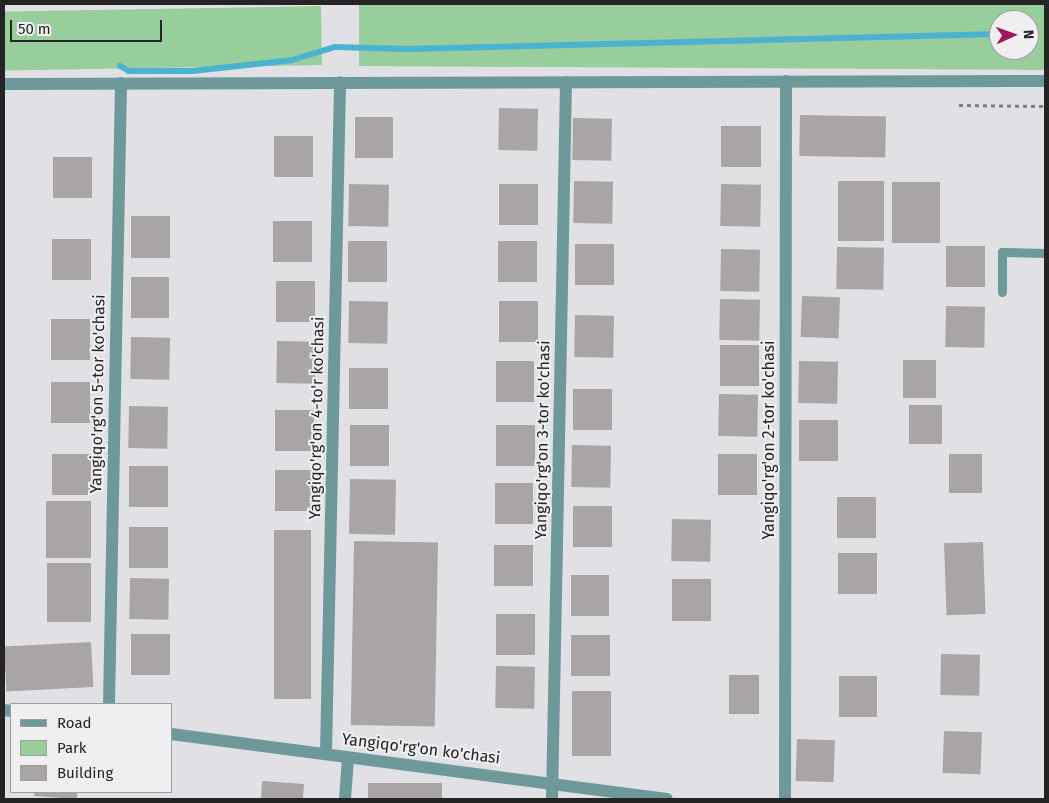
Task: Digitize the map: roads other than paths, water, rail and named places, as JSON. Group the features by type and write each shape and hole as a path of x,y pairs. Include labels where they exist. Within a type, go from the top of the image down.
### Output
{"street":[{"path":"4,84 1045,81"},
{"name":"Yangiqo'rg'on 4-to'r ko'chasi","path":"326,753 340,82"},
{"name":"Yangiqo'rg'on 3-tor ko'chasi","path":"552,799 566,82"},
{"name":"Yangiqo'rg'on 2-tor ko'chasi","path":"786,82 786,799"},
{"name":"Yangiqo'rg'on 5-tor ko'chasi","path":"108,703 121,84"},
{"name":"Yangiqo'rg'on ko'chasi","path":"172,734 326,753 348,758 552,781 667,799"},
{"path":"345,799 348,758"}],"lane":[{"path":"1002,292 1002,252 1045,252"}],"waterway":[{"path":"120,66 129,71 193,71 292,60 335,47 407,49 989,34"}]}
